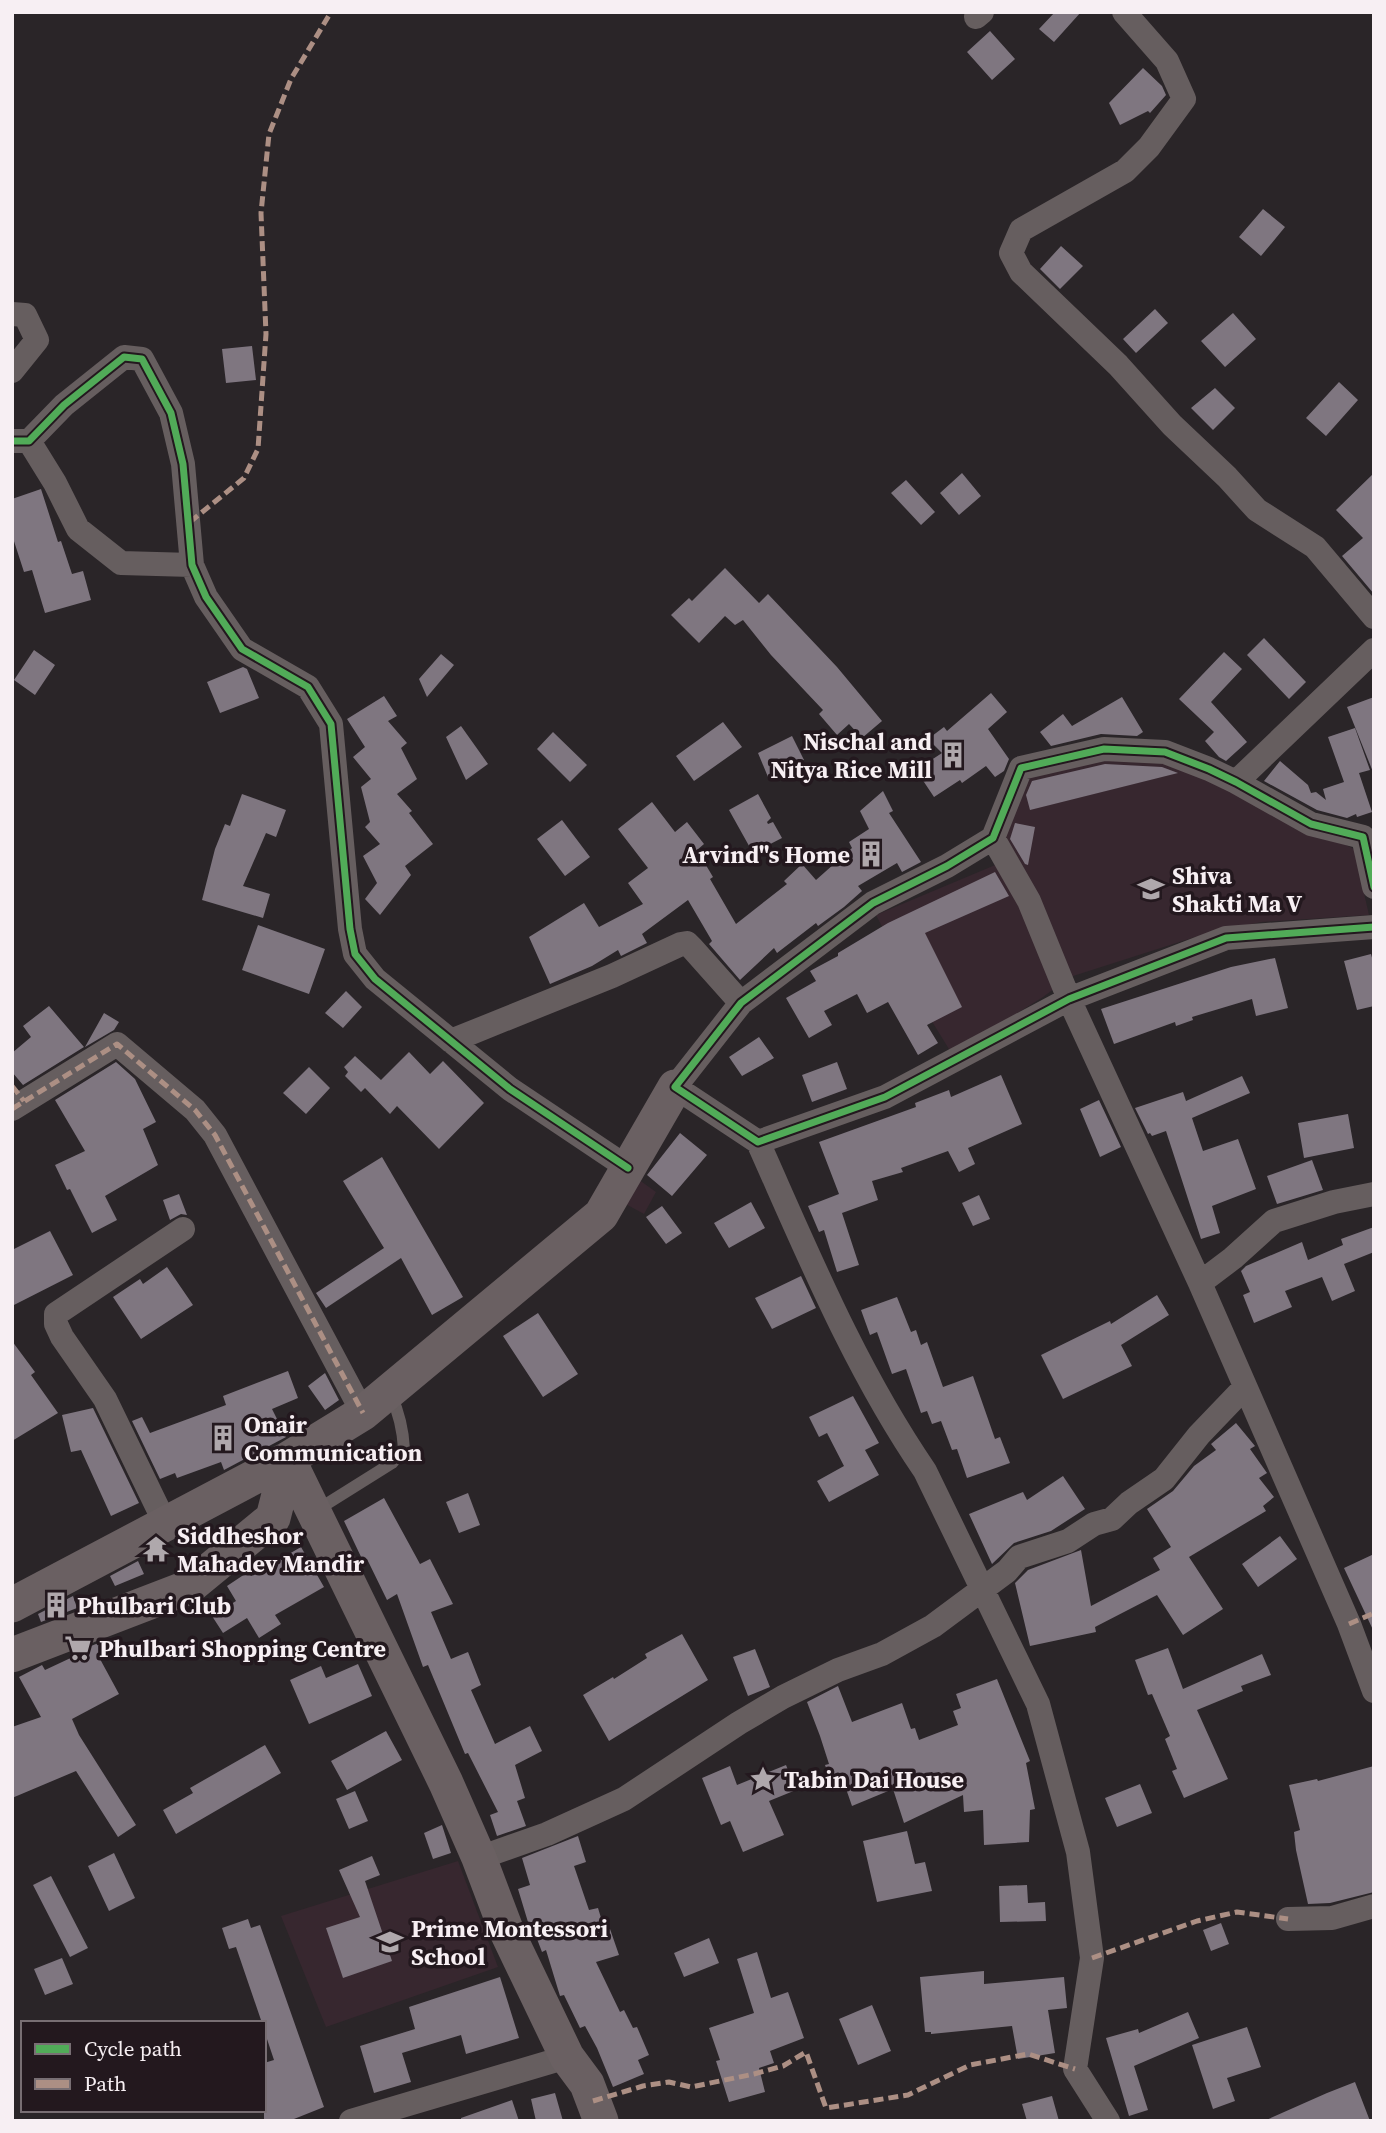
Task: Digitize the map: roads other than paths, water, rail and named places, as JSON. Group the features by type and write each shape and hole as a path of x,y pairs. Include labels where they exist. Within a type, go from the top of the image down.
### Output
{"main road":[{"path":"12,1605 288,1459 363,1413 601,1214 675,1087"},
{"path":"288,1459 446,1783 479,1858 507,1932 567,2057 586,2084 601,2121"},
{"path":"12,1655 189,1587 273,1518 288,1459"}],"street":[{"path":"1124,12 1167,61 1184,99 1149,147 1125,171 1021,230 1011,253 1021,272 1118,365 1172,425 1227,477 1257,510 1315,547 1374,617"},
{"path":"12,314 25,315 37,340 12,371"},
{"path":"192,565 121,563 78,529 55,483 21,441 124,357 142,359 171,413 183,464 192,565 206,597 242,649 308,687 331,724 350,929 355,954 375,979 510,1089 628,1168"},
{"path":"1236,782 1374,650"},
{"path":"1108,2121 1075,2069 1092,1958 1078,1852 1038,1704 925,1471 905,1441 842,1329 758,1142 675,1087 741,1003 873,903 947,866 993,838 1021,768 1104,749 1165,752 1236,782 1311,824 1368,838 1374,887"},
{"path":"993,838 1029,901 1069,999 1200,1283 1349,1624 1374,1691"},
{"path":"758,1142 885,1097 1069,999 1227,938 1374,927"},
{"path":"451,1041 687,943 741,1003"},
{"path":"16,1099 117,1044 195,1110 215,1135 363,1413"},
{"path":"1200,1283 1274,1221 1334,1202 1374,1194"},
{"path":"165,1523 105,1399 62,1337 56,1324 56,1314 183,1229"},
{"path":"479,1858 547,1834 624,1799 738,1723 838,1670 882,1654 933,1626 1007,1571 1019,1557 1068,1541 1094,1524 1112,1519 1129,1503 1164,1479 1199,1435 1245,1387"},
{"path":"1288,1919 1332,1919 1374,1906"},
{"path":"351,2121 567,2057"}],"lane":[{"path":"315,1511 392,1463 404,1449 403,1429 389,1391"}],"place":[{"name":"Nischal and Nitya Rice Mill","path":"953,755"},
{"name":"Arvind\"s Home","path":"871,854"},
{"name":"Shiva Shakti Ma V","path":"1151,889"},
{"name":"Onair Communication","path":"223,1438"},
{"name":"Siddheshor Mahadev Mandir","path":"156,1549"},
{"name":"Phulbari Club","path":"56,1605"},
{"name":"Phulbari Shopping Centre","path":"78,1648"},
{"name":"Tabin Dai House","path":"763,1779"},
{"name":"Prime Montessori School","path":"390,1942"}]}
